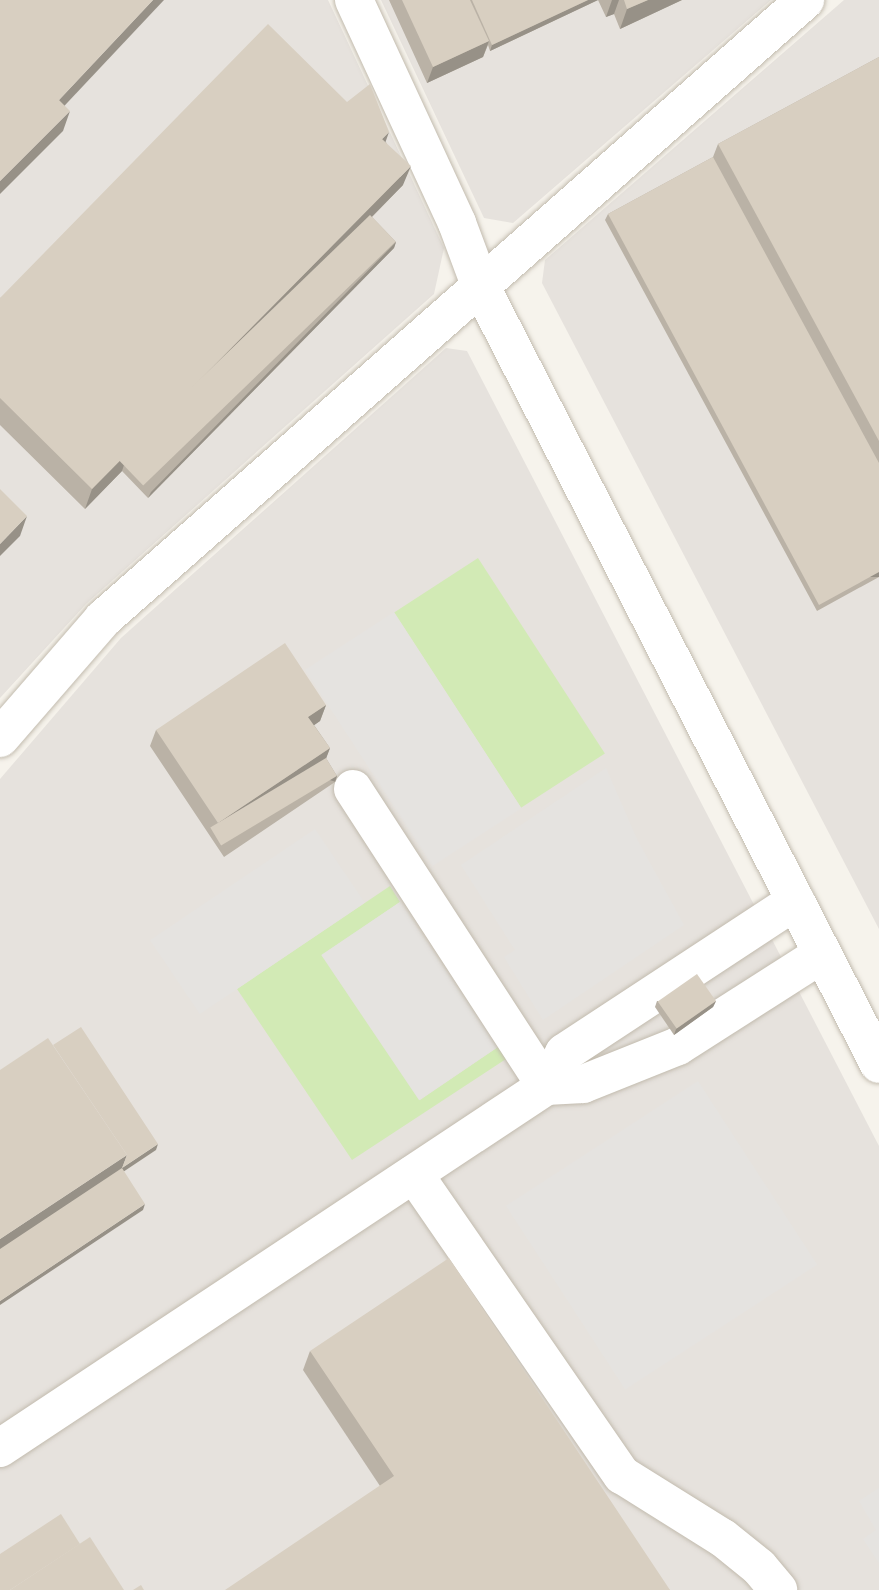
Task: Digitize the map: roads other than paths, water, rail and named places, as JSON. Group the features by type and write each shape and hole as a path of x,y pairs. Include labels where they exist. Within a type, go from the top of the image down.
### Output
{"street":[{"path":"354,0 457,223 480,285 879,1063"},
{"path":"0,738 103,619 805,0"},
{"path":"353,789 547,1086"},
{"path":"0,1448 547,1086 564,1053 795,901"},
{"path":"547,1086 583,1084 678,1046 822,954"},
{"path":"414,1174 600,1449 622,1475 723,1538 759,1567 778,1590"}]}
